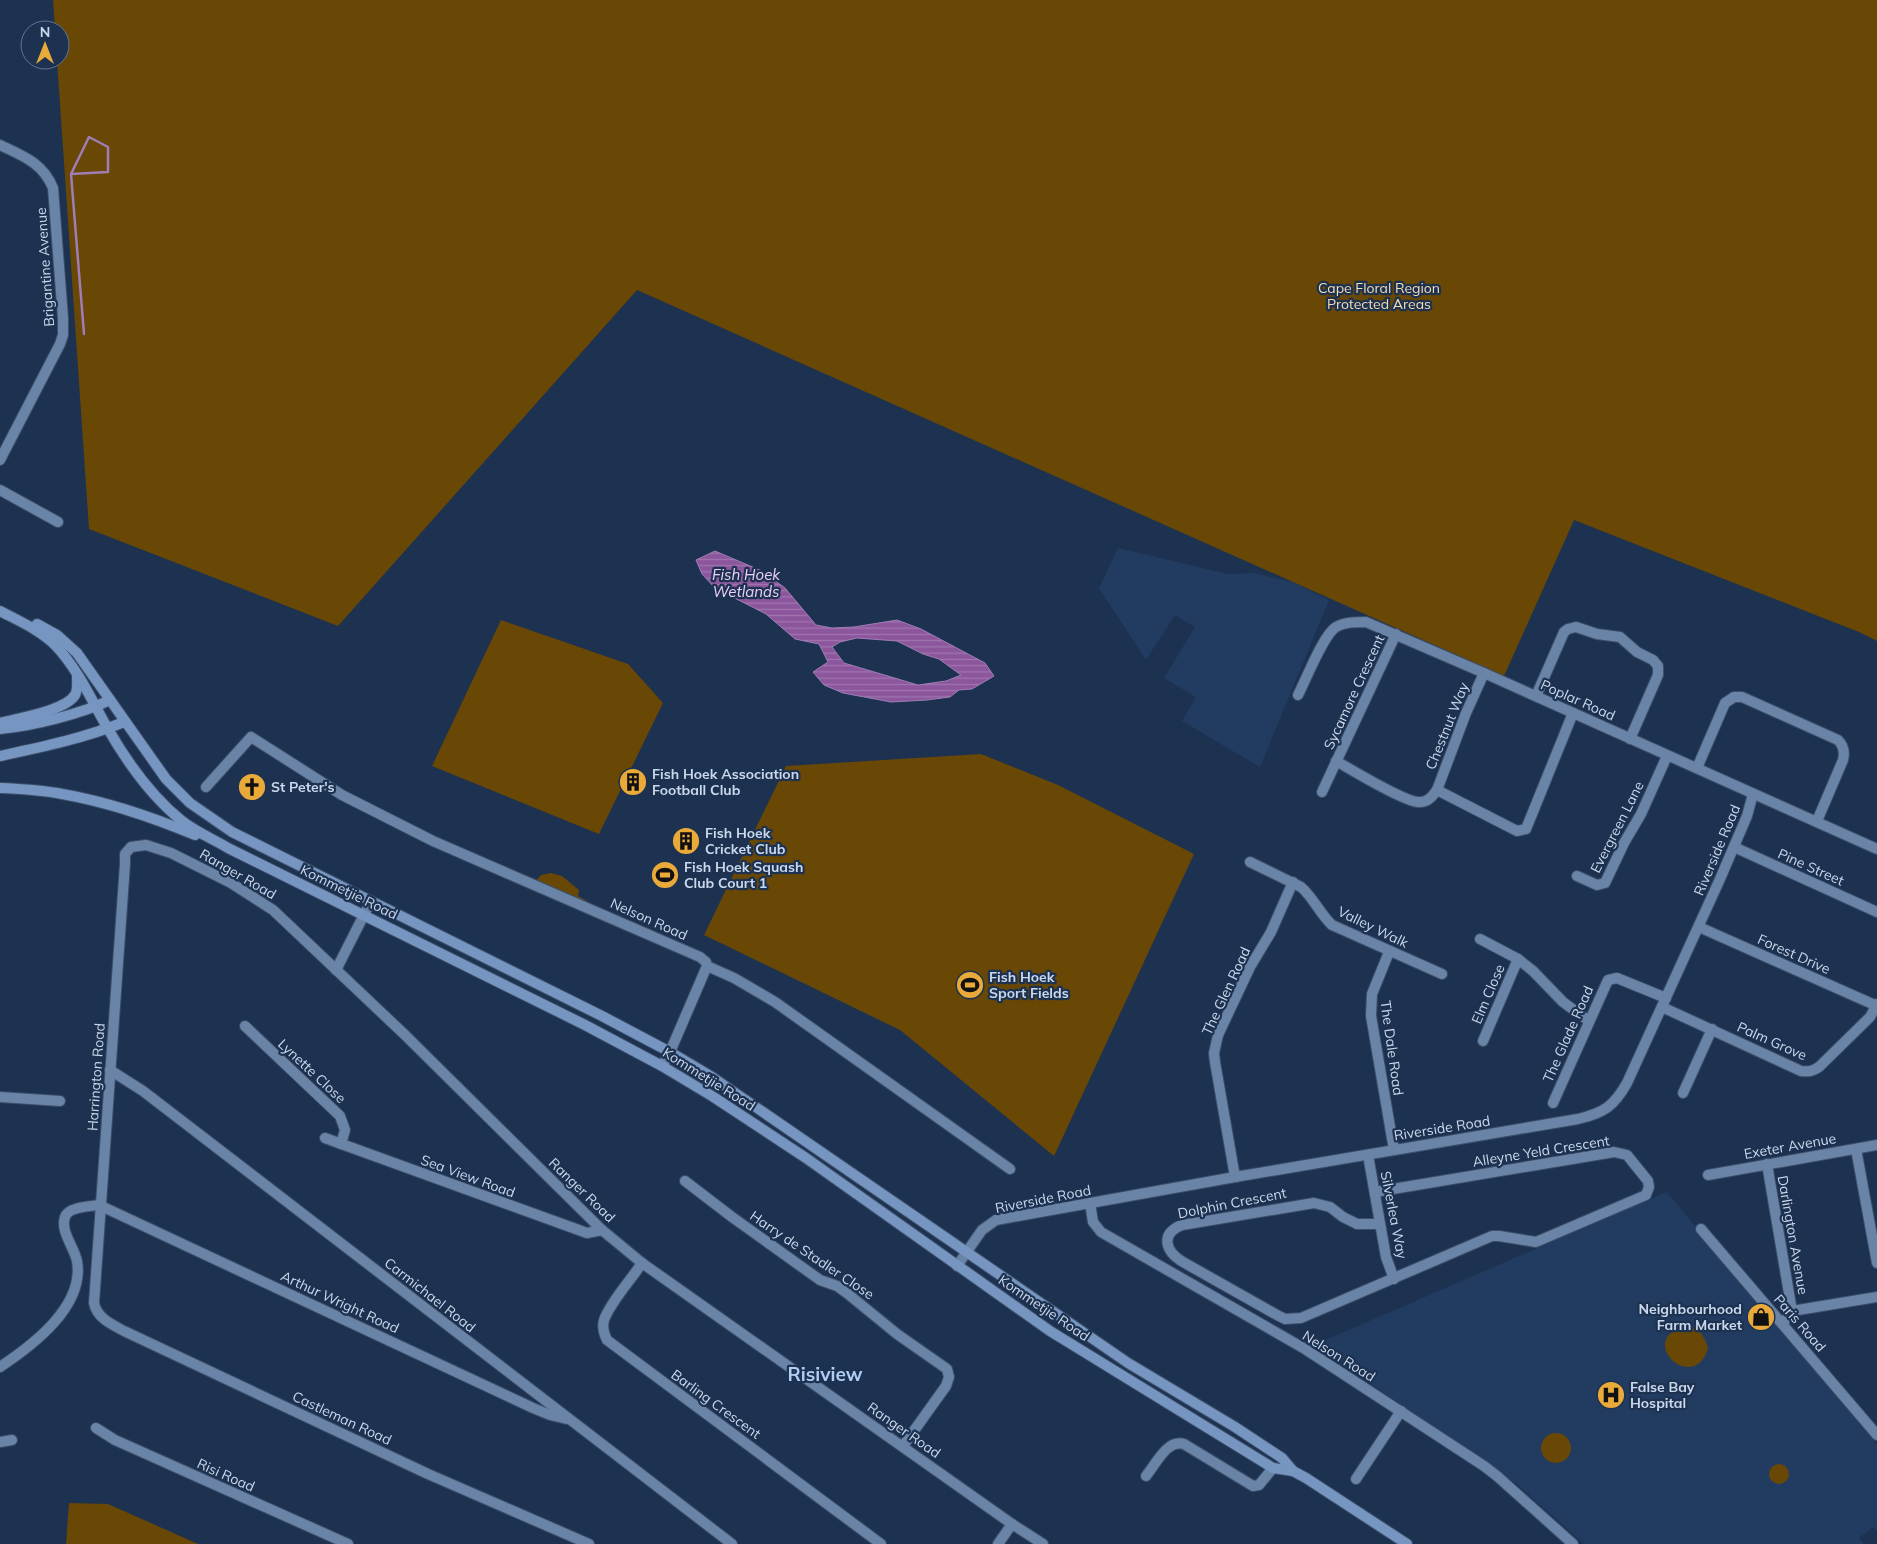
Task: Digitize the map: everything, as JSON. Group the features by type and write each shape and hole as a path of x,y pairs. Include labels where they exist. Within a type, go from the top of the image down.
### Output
{"main road":[{"name":"Kommetjie Road","path":"0,605 57,635 71,646 83,660 124,722 166,779 190,803 210,818 232,832 593,1012 670,1052 712,1077 1128,1363 1235,1427 1282,1458 1293,1471 1334,1495 1407,1544"},
{"name":"Kommetjie Road","path":"0,610 48,639 62,654 97,707 128,761 169,809 184,822 228,848 593,1029 662,1066 712,1096 806,1158 1050,1331 1273,1468 1293,1471"},
{"path":"0,723 67,702 76,692 77,675"},
{"path":"0,729 21,727 97,707 110,700"},
{"path":"0,756 48,746 108,729 124,722"},
{"path":"0,788 59,793 85,798 156,819 228,848"}],"street":[{"name":"Brigantine Avenue","path":"0,145 39,166 49,178 53,188 63,318 63,335 56,351 0,460"},
{"path":"0,490 58,522"},
{"name":"Poplar Road","path":"1298,695 1325,639 1334,628 1349,622 1366,622 1877,849"},
{"path":"1536,696 1564,632 1568,629 1576,627 1597,634 1620,638 1637,652 1653,660 1658,670 1658,675 1630,739"},
{"name":"Sycamore Crescent","path":"1322,792 1396,634"},
{"name":"Chestnut Way","path":"1437,790 1466,713 1484,673"},
{"path":"1696,768 1725,703 1734,697 1742,697 1838,740 1841,744 1844,754 1816,821"},
{"path":"1437,790 1517,831 1526,829 1573,713"},
{"name":"Nelson Road","path":"206,787 251,736 314,778 370,810 433,841 700,957 706,962 707,966 734,978 775,1002 1010,1169"},
{"name":"Evergreen Lane","path":"1577,876 1597,885 1605,884 1668,756"},
{"name":"Sycamore Crescent","path":"1336,762 1410,801 1424,802 1431,798 1437,790"},
{"name":"Riverside Road","path":"957,1266 982,1230 996,1220 1235,1177 1578,1119 1608,1108 1620,1095 1664,1003 1734,847 1750,808 1753,794"},
{"name":"Ranger Road","path":"126,854 134,846 159,848 230,883 273,910 404,1034 602,1230 642,1262 1043,1544"},
{"name":"Pine Street","path":"1734,847 1877,912"},
{"name":"Harrington Road","path":"94,1303 126,854"},
{"name":"Valley Walk","path":"1250,862 1293,882 1306,891 1320,913 1332,925 1442,974"},
{"name":"The Glen Road","path":"1235,1177 1215,1062 1215,1046 1248,971 1271,932 1293,882"},
{"path":"336,970 371,901"},
{"name":"Forest Drive","path":"1699,927 1877,1005"},
{"path":"1480,939 1518,959 1533,971 1562,1002 1589,1021"},
{"name":"The Dale Road","path":"1390,952 1370,1000 1371,1016 1394,1150"},
{"name":"Elm Close","path":"1483,1041 1518,959"},
{"path":"662,1066 670,1052 707,966"},
{"name":"The Glade Road","path":"1553,1102 1608,980 1620,978 1664,1003"},
{"name":"Palm Grove","path":"1664,1003 1712,1029 1801,1071 1813,1071 1870,1017 1877,1005"},
{"name":"Lynette Close","path":"245,1026 340,1116 345,1130 341,1144"},
{"path":"1683,1093 1712,1029"},
{"name":"Carmichael Road","path":"110,1070 143,1091 503,1370 570,1419 732,1544"},
{"path":"0,1097 60,1100"},
{"name":"Sea View Road","path":"325,1138 587,1234 602,1230"},
{"name":"Exeter Avenue","path":"1708,1175 1877,1145"},
{"path":"1856,1149 1877,1263"},
{"name":"Alleyne Yeld Crescent","path":"1277,1315 1285,1319 1301,1318 1492,1236 1536,1242 1646,1195 1649,1187 1648,1181 1627,1155 1614,1152 1375,1192"},
{"name":"Silverlea Way","path":"1368,1155 1386,1257 1394,1278"},
{"name":"Darlington Avenue","path":"1767,1164 1792,1311"},
{"name":"Harry de Stadler Close","path":"685,1181 732,1218 820,1280 837,1286 897,1334 947,1369 949,1377 946,1386 902,1446"},
{"name":"Nelson Road","path":"1090,1203 1093,1222 1101,1232 1305,1349 1401,1411 1497,1476 1573,1544"},
{"name":"Dolphin Crescent","path":"1277,1315 1174,1257 1169,1250 1167,1241 1169,1234 1174,1228 1182,1225 1314,1203 1330,1207 1343,1218 1357,1224 1380,1224"},
{"path":"0,1366 44,1333 58,1318 74,1291 77,1266 65,1227 64,1217 67,1213 74,1210 100,1205"},
{"name":"Arthur Wright Road","path":"100,1205 533,1408 550,1415 570,1419"},
{"name":"Paris Road","path":"1701,1229 1877,1435"},
{"name":"Barling Crescent","path":"642,1262 604,1320 603,1330 607,1340 881,1544"},
{"path":"1783,1323 1792,1311 1877,1296"},
{"name":"Castleman Road","path":"94,1303 96,1310 104,1319 124,1331 428,1474 590,1544"},
{"path":"1356,1479 1401,1411"},
{"name":"Risi Road","path":"96,1428 103,1434 123,1444 348,1544"},
{"path":"0,1442 12,1440"},
{"path":"1146,1476 1170,1445 1177,1443 1184,1444 1252,1486 1259,1485 1273,1468"},
{"path":"998,1544 1012,1524"}],"shaded area":[{"path":"1118,548 1228,574 1254,573 1292,582 1329,600 1260,767 1182,721 1196,697 1164,678 1195,627 1175,615 1146,660 1099,588"},
{"name":"False Bay Hospital","path":"1667,1192 1877,1445 1877,1531 1873,1527 1859,1538 1864,1544 1584,1544 1518,1485 1314,1345"}],"green space":[{"name":"Cape Floral Region Protected Areas","path":"53,0 1877,0 1877,641 1859,632 1574,520 1504,676 637,290 338,626 89,529 58,70 70,70 70,20 54,20"},
{"path":"501,620 628,664 663,703 599,834 432,766"},
{"name":"Fish Hoek Sport Fields","path":"981,754 1058,785 1194,854 1054,1156 900,1030 704,935 786,766"},
{"path":"551,873 562,876 579,890 578,896 587,901 587,904 536,881 541,875"},
{"path":"1686,1325 1701,1333 1708,1349 1702,1361 1693,1366 1684,1367 1669,1357 1665,1348 1666,1340 1672,1332"},
{"path":"1556,1433 1567,1437 1571,1448 1567,1459 1556,1463 1545,1459 1541,1448 1545,1437"},
{"path":"1775,1464 1783,1464 1789,1470 1789,1478 1783,1484 1775,1484 1769,1478 1769,1470"},
{"path":"69,1503 108,1504 198,1544 66,1544"}],"water":[{"name":"Fish Hoek Wetlands","path":"715,551 762,571 785,588 816,625 832,628 854,627 897,620 921,629 985,663 994,676 972,689 959,690 950,697 927,700 891,702 843,693 824,685 813,672 828,662 819,644 795,639 766,614 715,588 702,574 696,560","holes":["857,638 897,641 923,654 939,659 961,675 946,681 918,685 844,663 832,647 840,642"]}],"waterway":[{"path":"71,174 108,172 108,147 89,137 71,174 84,334"}],"place":[{"name":"Fish Hoek Association Football Club","path":"633,782"},
{"name":"St Peter's","path":"252,787"},
{"name":"Fish Hoek Cricket Club","path":"686,841"},
{"name":"Fish Hoek Squash Club Court 1","path":"665,875"},
{"name":"Fish Hoek Sport Fields","path":"970,985"},
{"name":"Neighbourhood Farm Market","path":"1761,1317"},
{"name":"False Bay Hospital","path":"1611,1395"}],"district":[{"name":"Risiview","path":"825,1374"}]}
